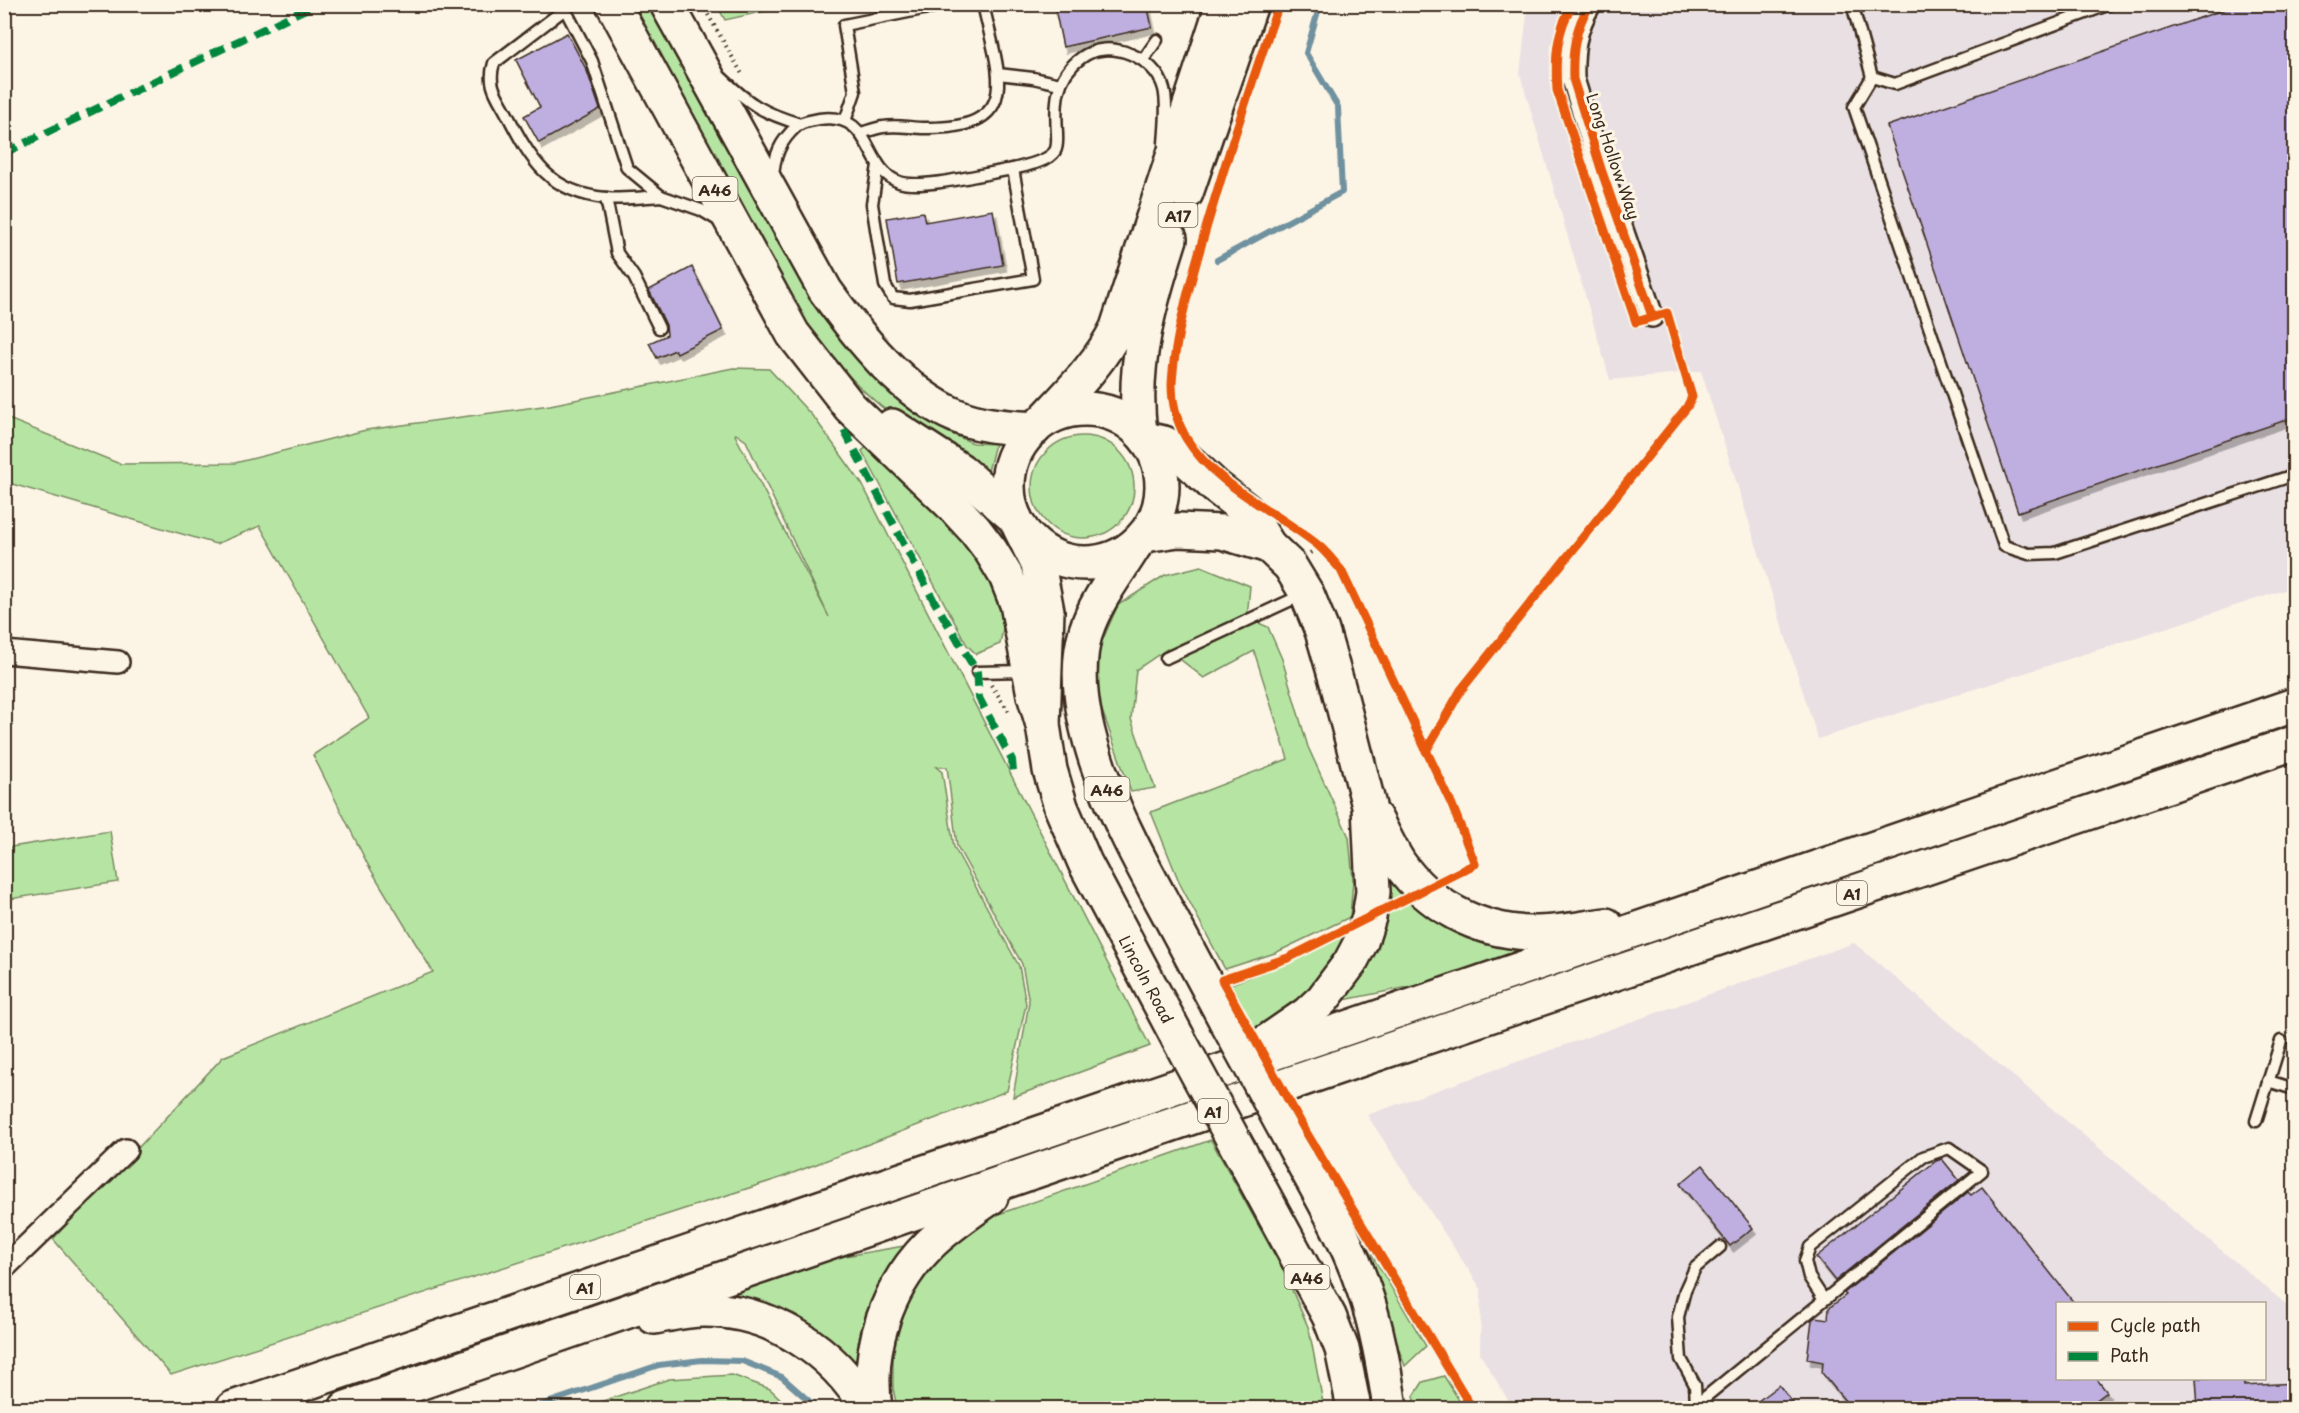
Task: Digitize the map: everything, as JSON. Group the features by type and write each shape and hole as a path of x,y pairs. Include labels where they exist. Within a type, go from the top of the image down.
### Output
{"highway":[{"name":"A46","path":"613,4 792,334 850,407 952,505 991,551 1006,576 1017,604 1034,695 1029,723"},
{"name":"A46","path":"667,4 825,290 857,334 891,369 936,405 958,417 984,423 1038,425"},
{"name":"A17","path":"1038,425 1078,383 1109,344 1117,328 1163,192 1222,4"},
{"name":"A17","path":"1143,435 1137,387 1148,312 1189,183 1251,4"},
{"name":"A46","path":"821,372 892,426 960,470 1018,523"},
{"path":"1143,435 1160,464 1162,489 1157,514 1140,540 1120,555 1093,563 1074,563 1056,558 1029,539 1018,523 1009,496 1013,459 1020,446 1038,425 1070,411 1098,410 1125,420 1143,435 1176,450 1216,487 1247,511 1269,546 1290,566 1307,594 1322,631 1335,675 1369,806 1373,892 1369,917 1361,942 1350,963 1323,999 1307,1014 1229,1069"},
{"name":"Lincoln Road","path":"1018,523 1038,564 1047,611 1029,723 1050,770 1069,829 1178,1038 1329,1316 1342,1349 1354,1408"},
{"path":"1140,540 1178,530 1222,532 1269,546"},
{"name":"A46","path":"1140,540 1096,605 1086,632 1080,679 1083,705 1099,769 1127,836 1350,1254 1363,1286 1383,1359 1390,1408"},
{"name":"A1","path":"233,1408 2295,705"},
{"name":"A1","path":"346,1408 1309,1077 2295,743"},
{"path":"1369,806 1398,861 1412,879 1444,907 1484,926 1530,933 1673,917"},
{"path":"875,1408 874,1356 879,1331 900,1282 930,1244 1017,1179"},
{"path":"564,1332 679,1312 705,1310 753,1317 789,1332 814,1347 844,1376 867,1408"}],"street":[{"name":"Long Hollow Way","path":"1590,4 1577,32 1572,64 1573,79 1602,172 1652,316"},
{"path":"4,652 118,662"},
{"path":"4,1268 126,1150"}],"lane":[{"path":"845,121 855,92 844,25 948,4"},
{"path":"861,133 883,126 929,129 977,122 990,111 998,96 998,74 982,4"},
{"path":"1852,4 1872,77 1854,107 2004,546 2029,554 2055,553 2295,475"},
{"path":"1872,77 1895,84 2110,4"},
{"path":"661,196 606,198 567,189 542,172 513,125 489,76 494,63 566,7 592,61 627,168 661,196 701,210 739,234"},
{"path":"1143,60 1157,40"},
{"path":"693,52 751,104 772,116 800,124 825,118 845,121 861,133 878,165 900,182 916,185 1013,170 1046,158 1055,152 1057,143 1056,105 1060,84 1069,69 1083,57 1096,52 1110,49 1126,53 1143,60 1161,80 1165,91 1163,192"},
{"path":"998,74 1060,84"},
{"path":"772,194 777,151 784,139 800,124"},
{"path":"878,165 872,204 889,292 893,298 901,301 1033,279 1013,170"},
{"path":"606,198 617,253 634,277 659,328"},
{"path":"1166,658 1307,594"},
{"path":"977,672 1030,671"},
{"path":"2256,1121 2281,1041"},
{"path":"2268,1081 2295,1089"},
{"path":"1694,1407 1982,1171 1949,1148 1923,1157 1810,1247 1805,1261 1809,1277 1824,1300"},
{"path":"1694,1407 1695,1385 1681,1359 1678,1317 1685,1290 1695,1268 1720,1247"}],"path":[{"path":"1309,540 1326,554"},
{"path":"977,672 1029,723"}],"shaded area":[{"path":"1528,5 2294,5 2294,587 1818,739 1701,371 1610,380 1520,74"},
{"path":"1854,943 2287,1305 2294,1314 2294,1408 1513,1408 1480,1354 1481,1289 1367,1115"}],"green space":[{"path":"631,5 651,5 779,245 814,301 842,339 909,409 947,432 973,443 995,444 987,475 916,432 878,404 850,377 812,332 790,300"},
{"path":"717,5 793,5 725,20"},
{"path":"733,368 769,369 816,420 862,484 1150,1046 1013,1097 1029,1002 1022,964 957,846 947,767 936,767 942,772 954,847 1019,966 1026,1004 1007,1091 780,1178 171,1375 53,1239 223,1057 433,972 368,865 313,755 369,718 260,526 216,544 5,482 4,417 120,464 235,463 366,430 550,405","holes":["735,435 746,441 829,617"]},
{"path":"1083,436 1102,440 1119,451 1130,468 1134,487 1130,506 1119,523 1102,534 1083,538 1064,534 1047,523 1036,506 1032,487 1036,468 1047,451 1064,440"},
{"path":"873,441 990,566 1004,623 1000,644 976,654 967,645 862,451"},
{"path":"1201,566 1250,586 1247,618 1268,627 1282,659 1308,747 1349,837 1353,880 1350,917 1275,953 1225,969 1180,884 1151,812 1288,759 1254,651 1204,678 1167,649 1136,670 1131,719 1155,788 1131,792 1098,699 1099,648 1118,605 1165,575"},
{"path":"110,831 118,882 10,899 5,869 5,848"},
{"path":"1384,869 1539,947 1438,981 1344,1000 1342,998"},
{"path":"1345,934 1334,960 1309,996 1292,1010 1255,1030 1228,985 1285,964"},
{"path":"1211,1140 1284,1272 1309,1329 1324,1408 897,1408 893,1388 893,1330 916,1278 966,1231 996,1215"},
{"path":"1349,1216 1426,1346 1405,1366"},
{"path":"910,1245 865,1387 714,1298 828,1259"},
{"path":"732,1375 770,1389 790,1408 582,1408 669,1379"},
{"path":"1444,1376 1464,1408 1413,1408 1414,1396 1423,1382"}],"building":[{"path":"1054,4 1147,4 1152,27 1063,47"},
{"path":"2240,4 2295,4 2295,417 2018,512 1887,126"},
{"path":"567,33 587,71 600,109 539,143 524,116 540,107 516,60"},
{"path":"993,210 1003,265 898,284 887,218 923,212 925,222"},
{"path":"692,267 723,330 677,353 675,350 657,358 649,343 667,335 666,325 649,290"},
{"path":"1942,1159 1959,1180 1835,1281 1816,1257 1936,1161"},
{"path":"1703,1165 1753,1228 1730,1246 1680,1184"},
{"path":"1982,1187 2073,1302 2056,1302 2056,1380 2098,1380 2107,1392 2086,1408 1851,1408 1822,1373 1823,1362 1807,1359 1812,1320 1815,1317 1828,1319 1829,1308 1846,1295 1844,1293 1968,1192 1971,1195"},
{"path":"2196,1380 2243,1380 2244,1386 2295,1383 2295,1408 2198,1408"},
{"path":"1779,1385 1797,1408 1749,1408"}],"waterway":[{"path":"1217,260 1342,192 1338,107 1306,53 1320,4"},
{"path":"532,1408 659,1365 702,1360 742,1361 782,1377 817,1408"}],"marked path":[{"path":"4,153 316,4"},
{"path":"844,430 934,601 977,672 979,698 1012,760 1013,772"}],"cycle path":[{"path":"1279,4 1233,142 1190,284 1176,346 1172,385 1174,405 1186,438 1213,470 1247,497 1319,546 1341,570 1452,805 1475,864 1288,958 1222,980 1306,1132 1472,1408"},
{"path":"1426,751 1461,690 1687,407 1692,397 1667,313 1636,322 1557,90 1556,68 1560,35 1573,4"},
{"path":"1590,4 1581,22 1576,40 1573,79 1602,172 1652,316"}]}
